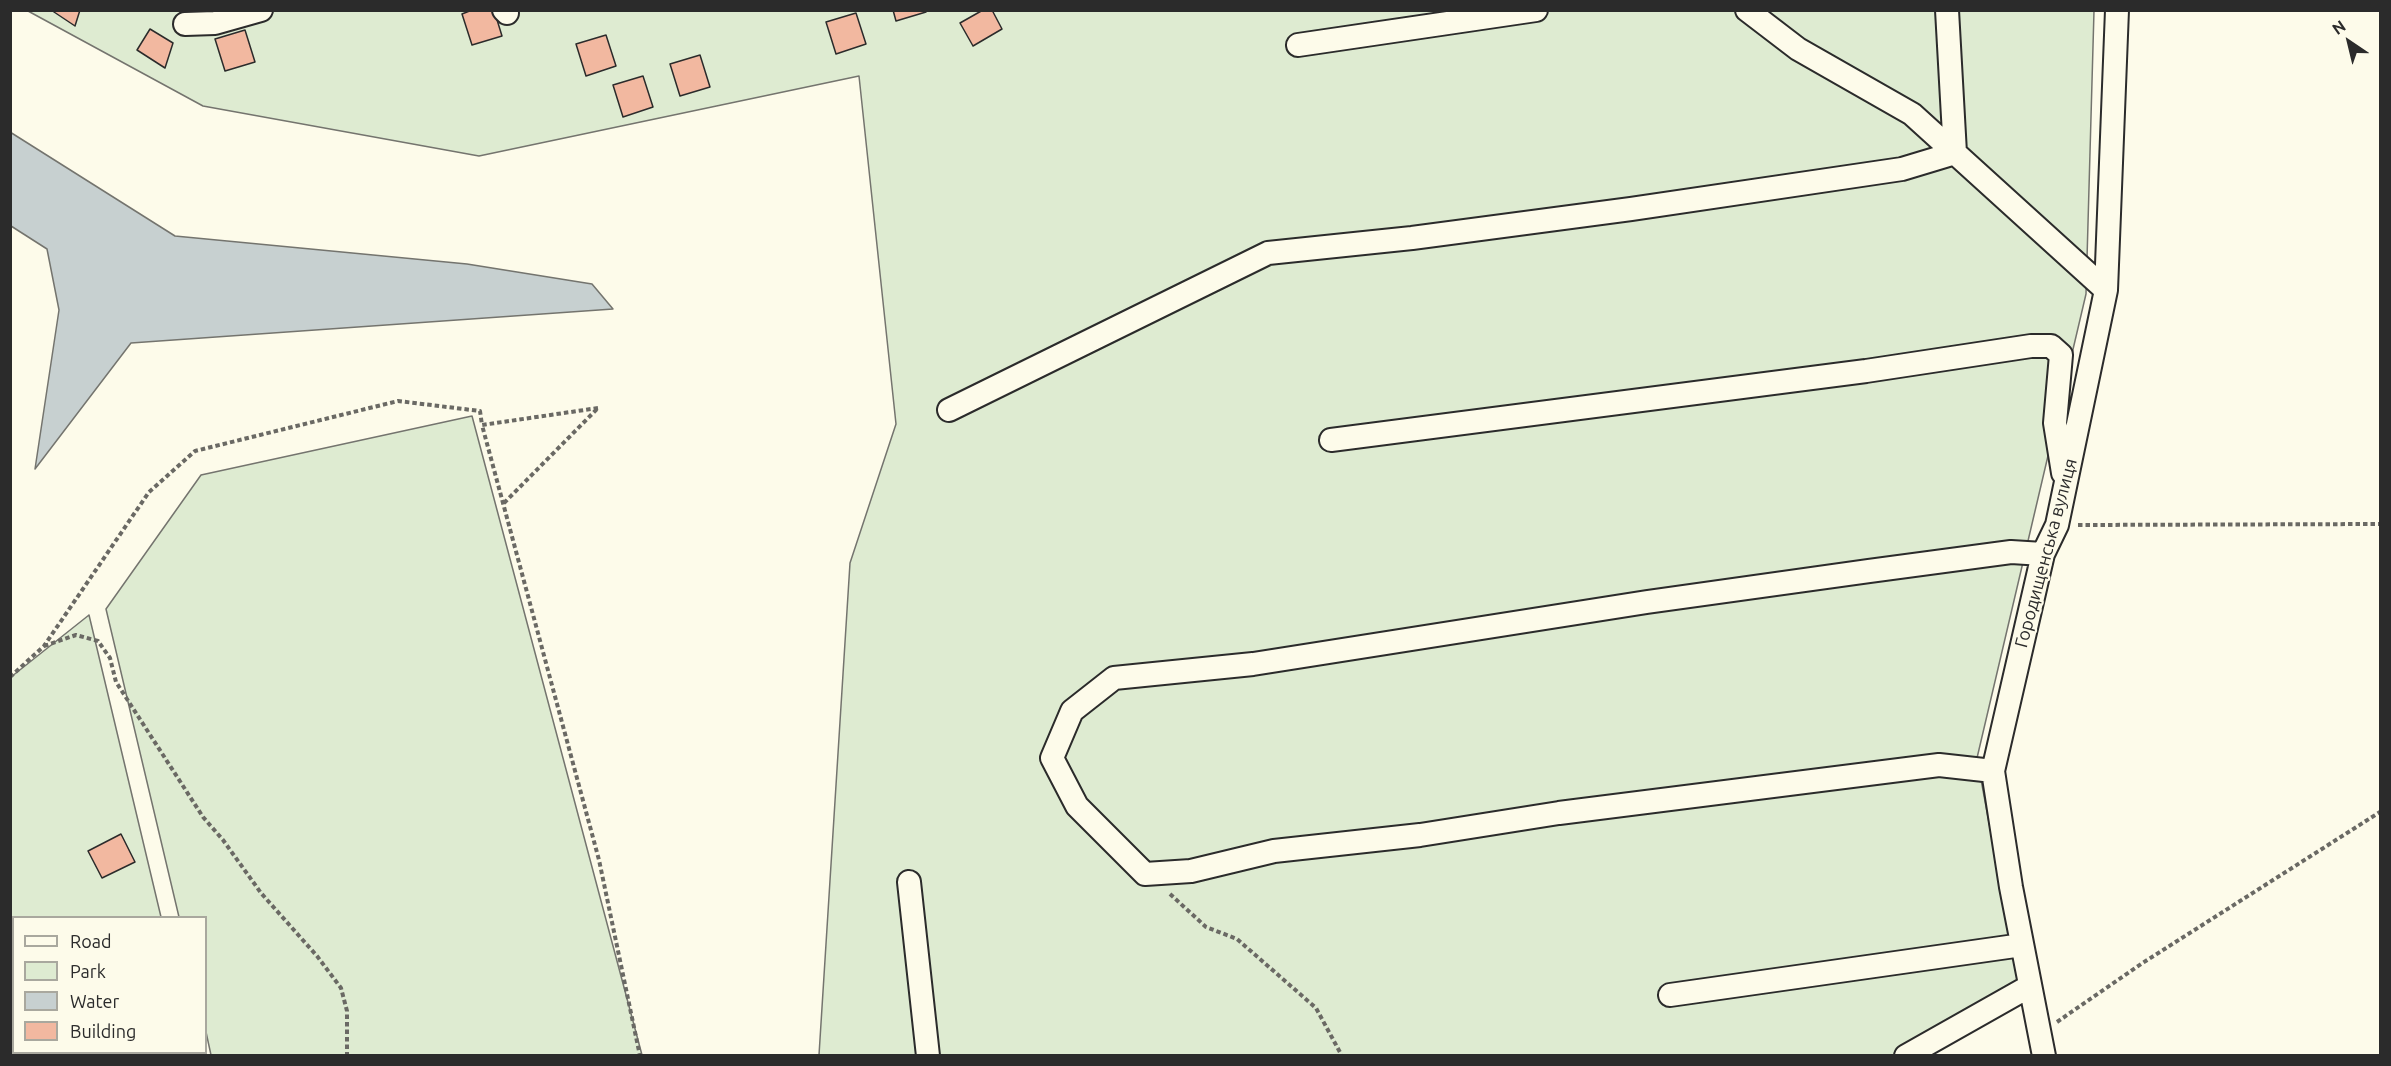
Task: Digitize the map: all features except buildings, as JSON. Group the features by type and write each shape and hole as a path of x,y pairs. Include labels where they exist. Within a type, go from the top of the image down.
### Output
{"street":[{"path":"185,24 215,23 261,10"},
{"path":"1298,45 1536,10"},
{"path":"1747,10 1772,19 1798,49 1912,114 2106,290"},
{"path":"1947,10 1955,153"},
{"name":"Городищенська вулиця","path":"2041,1045 2001,832 1993,771 2043,554 2057,525 2106,290 2117,10"},
{"path":"949,410 1268,253 1412,238 1631,209 1902,169 1955,153"},
{"path":"1331,440 1866,371 2031,346 2051,346 2061,355 2055,423 2065,487"},
{"path":"1993,771 1940,765 1559,813 1420,835 1274,851 1191,871 1145,874 1077,806 1052,758 1072,711 1114,678 1253,664 1647,602 1880,569 2011,552 2043,554"},
{"path":"909,882 928,1056"},
{"path":"1670,995 2022,945"},
{"path":"1906,1056 2030,986"}],"path":[{"path":"10,677 44,646 149,492 195,451 398,401 480,411 599,860 640,1056"},
{"path":"482,425 598,408 503,503"},
{"path":"2057,525 2380,524"},
{"path":"44,646 76,635 98,641 110,658 116,682 203,817 261,892 317,956 341,988 347,1011 347,1056"},
{"path":"2041,1045 2141,964 2380,812"},
{"path":"1151,874 1206,927 1237,939 1316,1008 1342,1056"}],"green space":[{"path":"28,11 2094,11 2086,294 1977,758 2019,984 1901,1055 819,1055 850,563 896,424 859,76 479,156 203,106"},
{"path":"472,416 642,1055 211,1055 207,1037 207,916 179,916 106,609 201,475"},
{"path":"89,615 161,916 12,916 12,1054 194,1055 11,1056 11,677"}],"water":[{"path":"10,132 175,236 467,264 592,284 613,309 131,343 35,469 59,310 47,249 11,226"}]}
